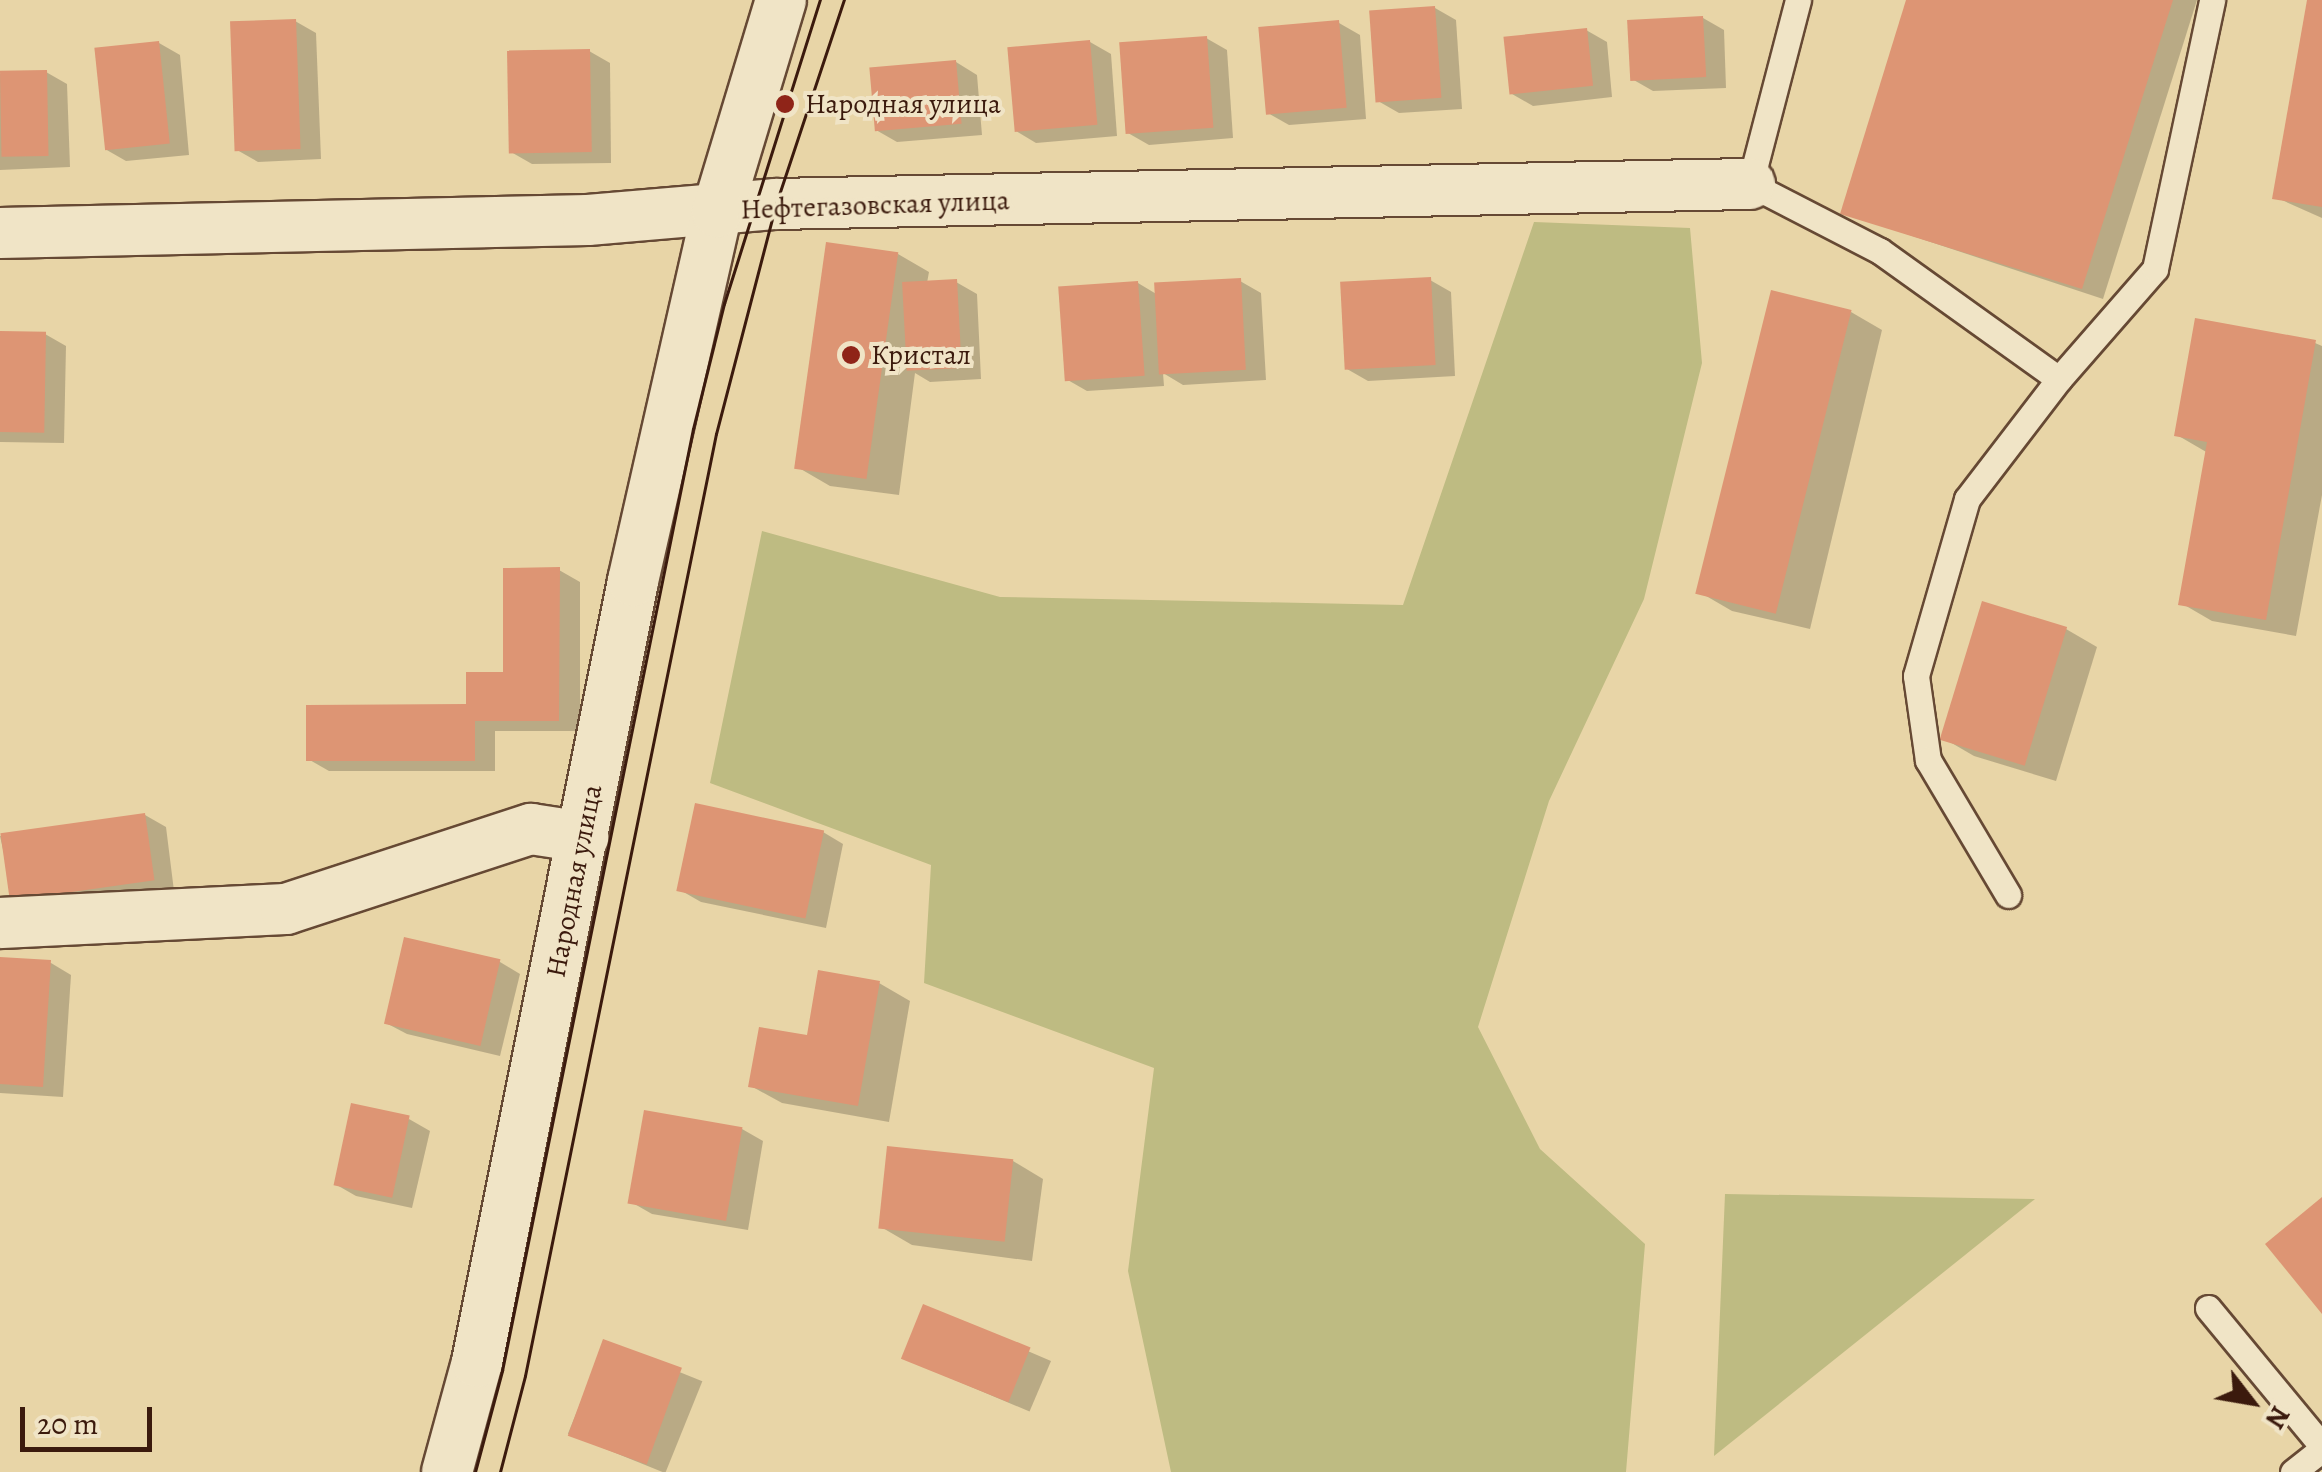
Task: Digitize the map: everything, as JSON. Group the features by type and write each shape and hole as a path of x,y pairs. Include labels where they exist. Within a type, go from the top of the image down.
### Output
{"street":[{"name":"Народная улица","path":"447,1472 476,1362 717,212 780,0"},
{"name":"Нефтегазовская улица","path":"0,233 717,212 776,204 1750,184"},
{"path":"0,923 286,909 531,829 583,837"}],"lane":[{"path":"1798,0 1750,184 1880,250 2058,378"},
{"path":"2008,895 1928,760 1916,676 1967,498 2058,378 2155,270 2212,0"},
{"path":"2208,1308 2322,1447 2293,1472"}],"shaded area":[{"path":"1534,222 1690,228 1702,363 1644,599 1549,801 1478,1027 1540,1149 1645,1244 1626,1472 1171,1472 1128,1271 1154,1068 924,983 931,865 710,783 762,531 1000,597 1403,605"},
{"path":"1725,1194 2035,1199 1714,1456"}],"building":[{"path":"1906,0 2173,0 2082,289 1840,214"},
{"path":"2307,0 2322,0 2322,207 2272,199"},
{"path":"1435,6 1441,98 1376,102 1369,11"},
{"path":"1703,16 1706,77 1630,81 1627,20"},
{"path":"296,19 301,149 235,151 230,21"},
{"path":"1339,20 1347,108 1266,115 1258,27"},
{"path":"1587,28 1593,86 1510,94 1503,37"},
{"path":"1207,36 1213,128 1126,134 1119,42"},
{"path":"1090,40 1097,125 1015,132 1007,47"},
{"path":"159,41 170,143 105,150 94,48"},
{"path":"590,49 592,152 509,153 507,50"},
{"path":"956,60 962,124 875,131 869,68"},
{"path":"47,70 49,156 2,157 0,71"},
{"path":"826,242 898,252 866,479 794,469"},
{"path":"1431,277 1436,365 1345,370 1340,282"},
{"path":"1241,278 1246,370 1159,374 1154,283"},
{"path":"957,279 962,368 907,371 902,282"},
{"path":"1138,281 1145,376 1065,381 1058,287"},
{"path":"1771,290 1852,310 1776,614 1695,594"},
{"path":"2195,318 2316,340 2266,620 2178,605 2207,442 2174,436"},
{"path":"0,331 46,332 44,433 0,432"},
{"path":"560,567 559,721 475,721 475,761 306,761 306,705 466,704 466,672 503,672 503,568"},
{"path":"1982,601 2067,627 2025,766 1940,740"},
{"path":"695,803 824,830 805,918 676,891"},
{"path":"145,813 154,880 10,901 0,833"},
{"path":"404,937 500,959 480,1046 384,1024"},
{"path":"0,957 51,960 43,1087 0,1084"},
{"path":"818,970 880,981 858,1106 748,1087 759,1027 807,1035"},
{"path":"351,1103 410,1115 392,1198 334,1185"},
{"path":"644,1110 742,1127 726,1221 628,1204"},
{"path":"887,1146 1013,1159 1005,1242 878,1229"},
{"path":"2322,1197 2322,1314 2265,1244"},
{"path":"923,1304 1031,1347 1008,1402 901,1359"},
{"path":"603,1339 682,1368 647,1465 568,1436"}],"tram line":[{"path":"475,1472 502,1371 693,429 724,304 820,0"},
{"path":"500,1472 525,1376 716,434 776,204 844,0"}],"place":[{"name":"Народная улица","path":"785,104"},
{"name":"Кристал","path":"851,355"}]}
